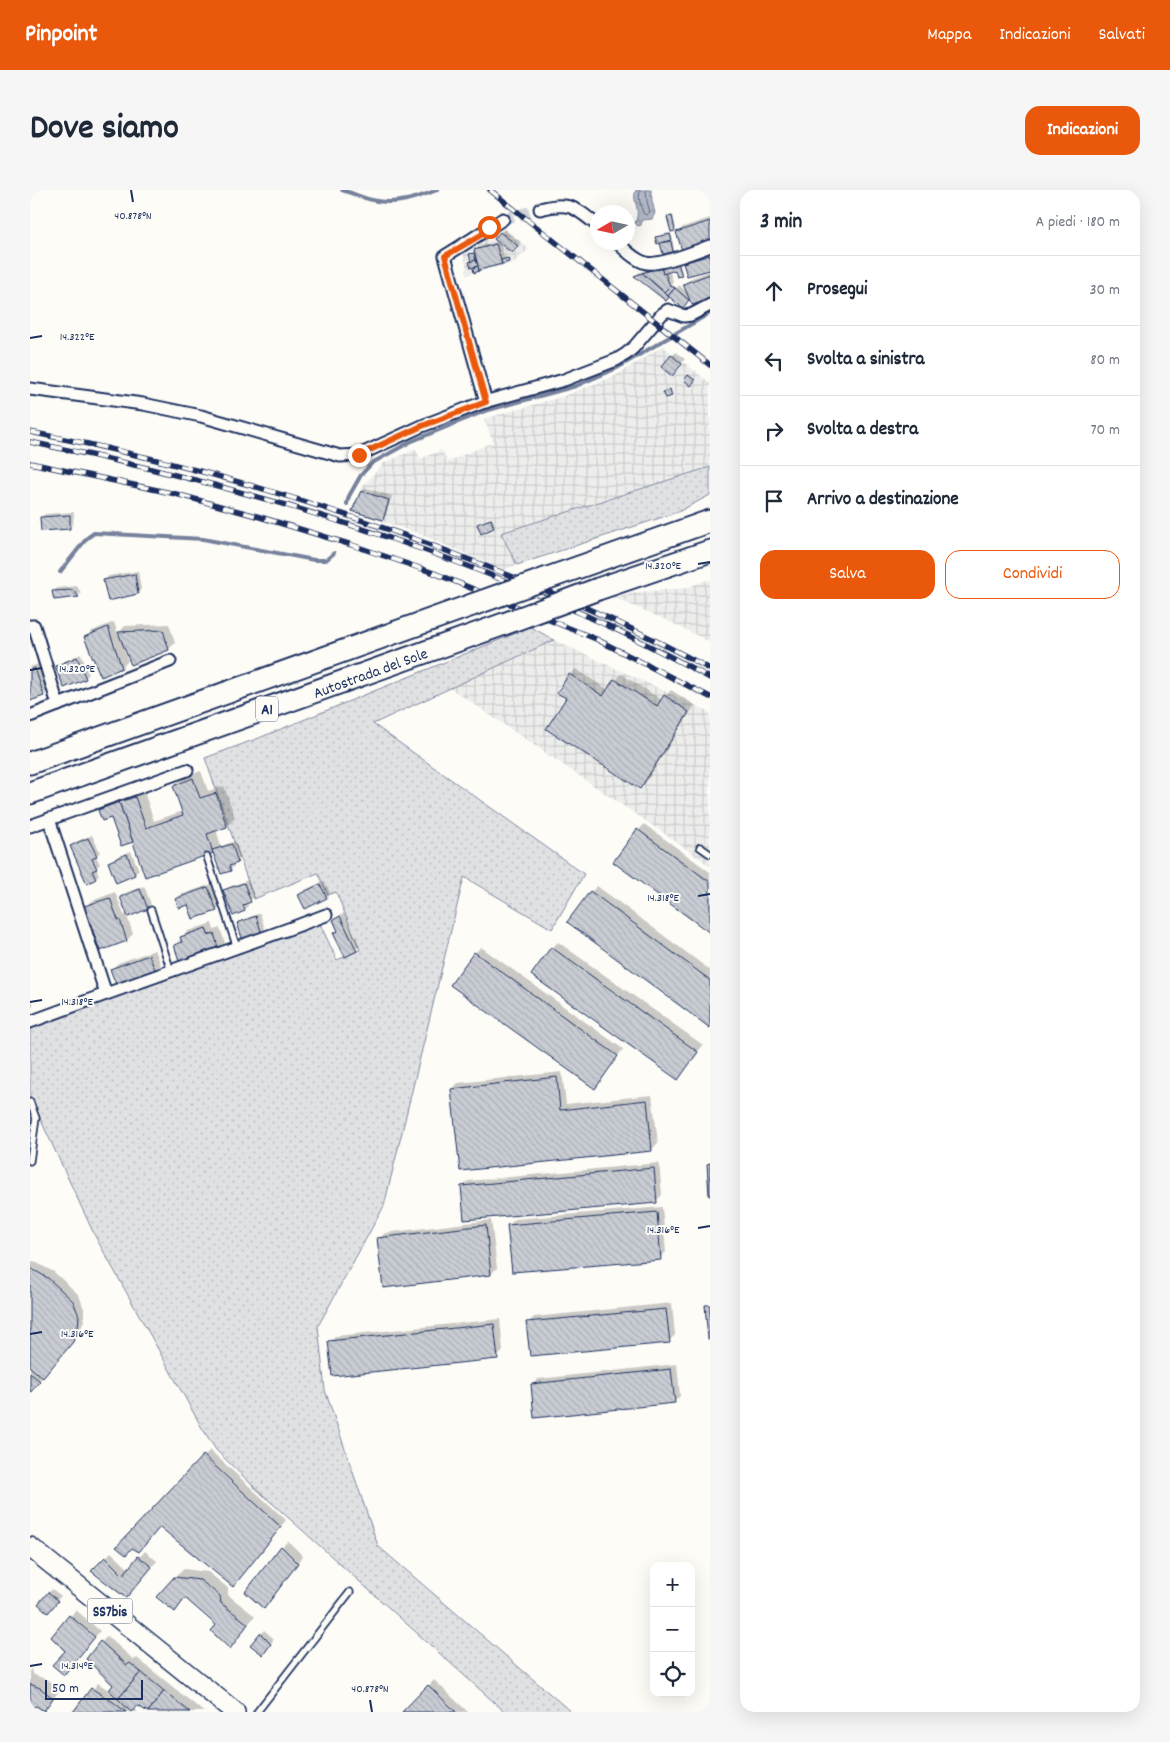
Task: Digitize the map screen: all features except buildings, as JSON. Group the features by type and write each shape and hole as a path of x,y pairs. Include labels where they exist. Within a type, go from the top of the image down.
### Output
{"highway":[{"name":"Autostrada del Sole","path":"30,763 710,521"},
{"name":"Autostrada del Sole","path":"30,793 598,589 710,551"}],"main road":[{"name":"SS7bis","path":"30,1547 236,1712"}],"street":[{"path":"540,209 565,205 578,210 590,220"},
{"path":"486,402 445,256 504,219"},
{"path":"626,250 638,260 647,263 690,254 710,246"},
{"path":"30,389 143,404 201,416 340,456 359,455 422,426 486,402 564,380 616,360 634,347 662,314 668,310 684,316 691,315 710,305"},
{"path":"30,626 34,626 58,705"},
{"path":"30,716 170,661"},
{"path":"30,826 187,770"},
{"path":"49,819 106,994"},
{"path":"30,1022 326,915"}],"lane":[{"path":"700,847 710,854"},
{"path":"207,857 237,948"},
{"path":"151,910 171,971"},
{"path":"30,1102 36,1118 30,1161"},
{"path":"257,1712 350,1592"}],"shaded area":[{"path":"491,220 529,249 513,263 466,275 466,263 460,240"},
{"path":"663,346 710,383 710,467 501,533 517,565 504,570 422,535 351,511 361,488 384,463 416,449 420,459 442,450 447,462 493,442 484,419 564,396 615,376"},
{"path":"710,467 710,495 678,512 517,565 501,533"},
{"path":"710,579 710,642 664,619 612,597 638,592 686,588"},
{"path":"531,627 554,640 373,724 584,874 552,929 464,877 384,1206 318,1326 325,1390 378,1546 571,1712 505,1712 253,1486 216,1450 95,1236 30,1097 30,1026 320,924 337,960 360,950 336,892 328,895 318,873 254,899 205,758 259,738"},
{"path":"554,640 710,712 710,866 450,688"}],"water":[{"path":"636,190 651,190 655,213 652,219 642,220 641,225 638,226 635,223 637,209"}],"waterway":[{"path":"342,190 380,202 397,202 437,190"},
{"path":"347,504 349,496 361,475 372,463 410,442 485,411 576,386 617,368 710,313"},
{"path":"60,572 87,538 94,533 203,539 314,560 326,560 334,553"}],"tunnel":[{"path":"503,219 540,209"}],"railway":[{"path":"490,190 710,365"},
{"path":"30,432 146,457 203,472 316,505 372,524 541,588 626,626 710,669"},
{"path":"30,442 205,483 379,534 465,565 549,599 631,637 710,678"},
{"path":"30,463 176,494 352,545 434,573 596,639 710,697"}],"route":[{"path":"359,455 422,426 486,402 445,256 481,235 489,227"}]}
